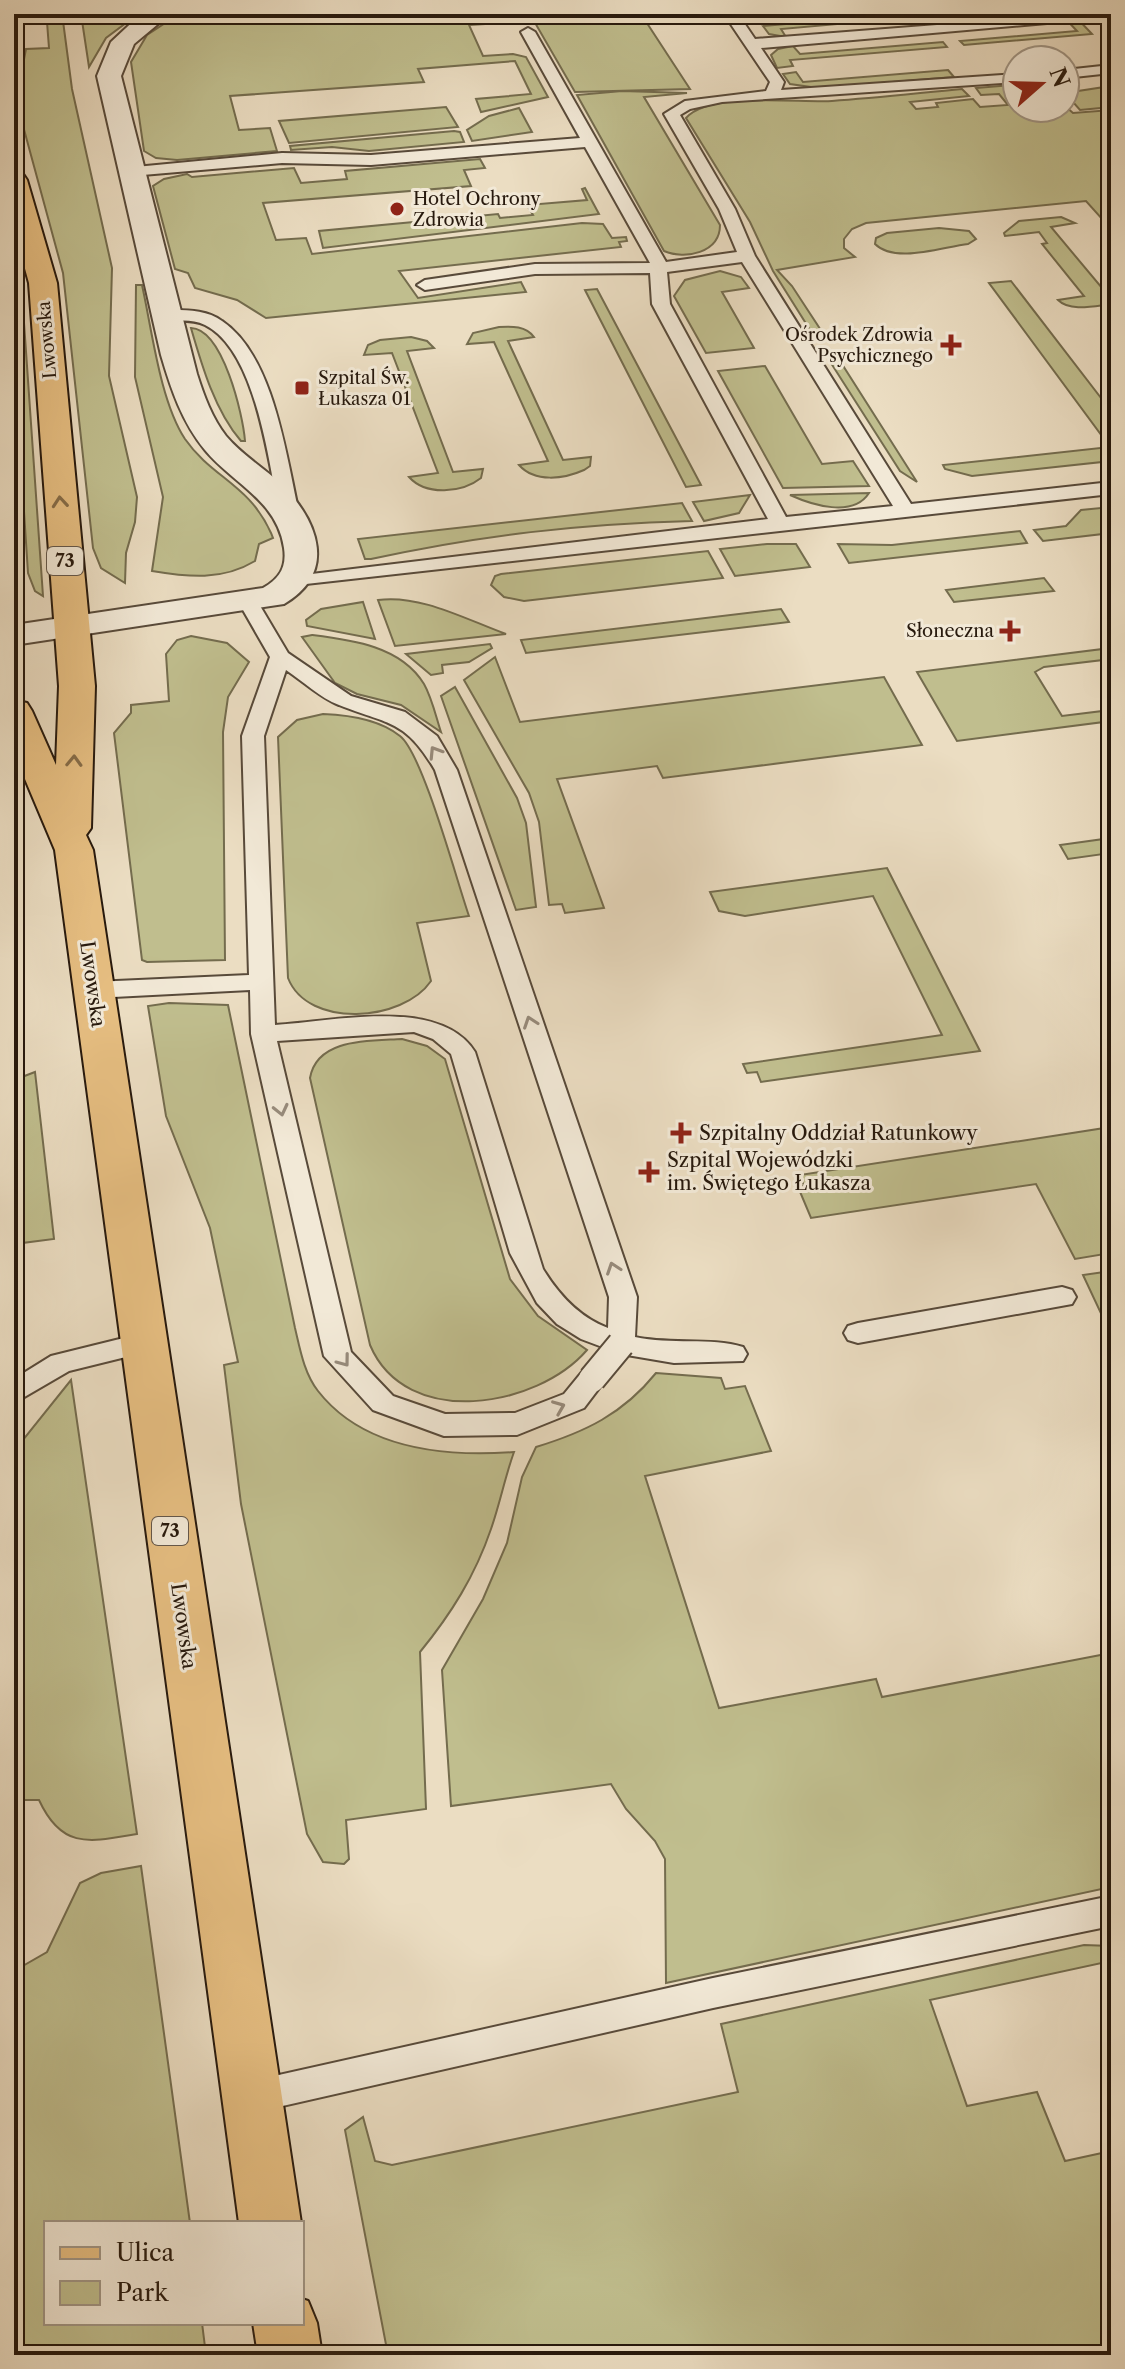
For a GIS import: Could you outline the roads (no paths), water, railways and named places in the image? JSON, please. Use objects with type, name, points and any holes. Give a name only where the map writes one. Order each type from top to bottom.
[{"type":"main road","name":"Lwowska","points":[[14,180],[43,283],[77,686],[71,839],[270,2221]]},
{"type":"main road","name":"Lwowska","points":[[14,711],[71,839]]},
{"type":"main road","points":[[285,2325],[290,2355]]},
{"type":"street","points":[[14,635],[249,603],[272,597],[295,582],[303,560],[289,513],[274,492],[221,449],[206,430],[196,410],[168,315],[109,76],[110,61],[134,29],[158,14]]},
{"type":"lane","points":[[731,14],[777,82],[771,95]]},
{"type":"lane","points":[[752,44],[1047,19]]},
{"type":"lane","points":[[528,32],[658,268],[661,304],[781,526]]},
{"type":"lane","points":[[1081,72],[1111,69]]},
{"type":"lane","points":[[906,511],[747,256],[727,209],[672,114],[695,102],[1001,79]]},
{"type":"lane","points":[[131,171],[282,158],[371,160],[589,142]]},
{"type":"lane","points":[[425,285],[535,269],[658,268],[747,256]]},
{"type":"lane","points":[[168,315],[206,319],[228,333],[239,345],[261,400],[289,513]]},
{"type":"lane","points":[[295,582],[648,538],[1111,488]]},
{"type":"lane","points":[[249,603],[280,657],[344,700],[398,716],[429,741],[446,770],[623,1297],[621,1344],[574,1401],[517,1424],[444,1425],[383,1403],[338,1356],[263,1034],[253,736],[280,657]]},
{"type":"lane","points":[[94,990],[262,982]]},
{"type":"lane","points":[[263,1034],[414,1024],[436,1029],[452,1039],[463,1052],[531,1271],[554,1304],[586,1331],[627,1349],[674,1355],[733,1354]]},
{"type":"lane","points":[[858,1333],[1062,1297]]},
{"type":"lane","points":[[14,1393],[61,1363],[144,1343]]},
{"type":"lane","points":[[252,2097],[713,1993],[1111,1911]]},
{"type":"place","name":"Hotel Ochrony Zdrowia","points":[[397,209]]},
{"type":"place","name":"Ośrodek Zdrowia Psychicznego","points":[[951,345]]},
{"type":"place","name":"Szpital Św. Łukasza 01","points":[[302,388]]},
{"type":"place","name":"Słoneczna","points":[[1010,631]]},
{"type":"place","name":"Szpitalny Oddział Ratunkowy","points":[[681,1133]]},
{"type":"place","name":"Szpital Wojewódzki im. Świętego Łukasza","points":[[649,1172]]}]
